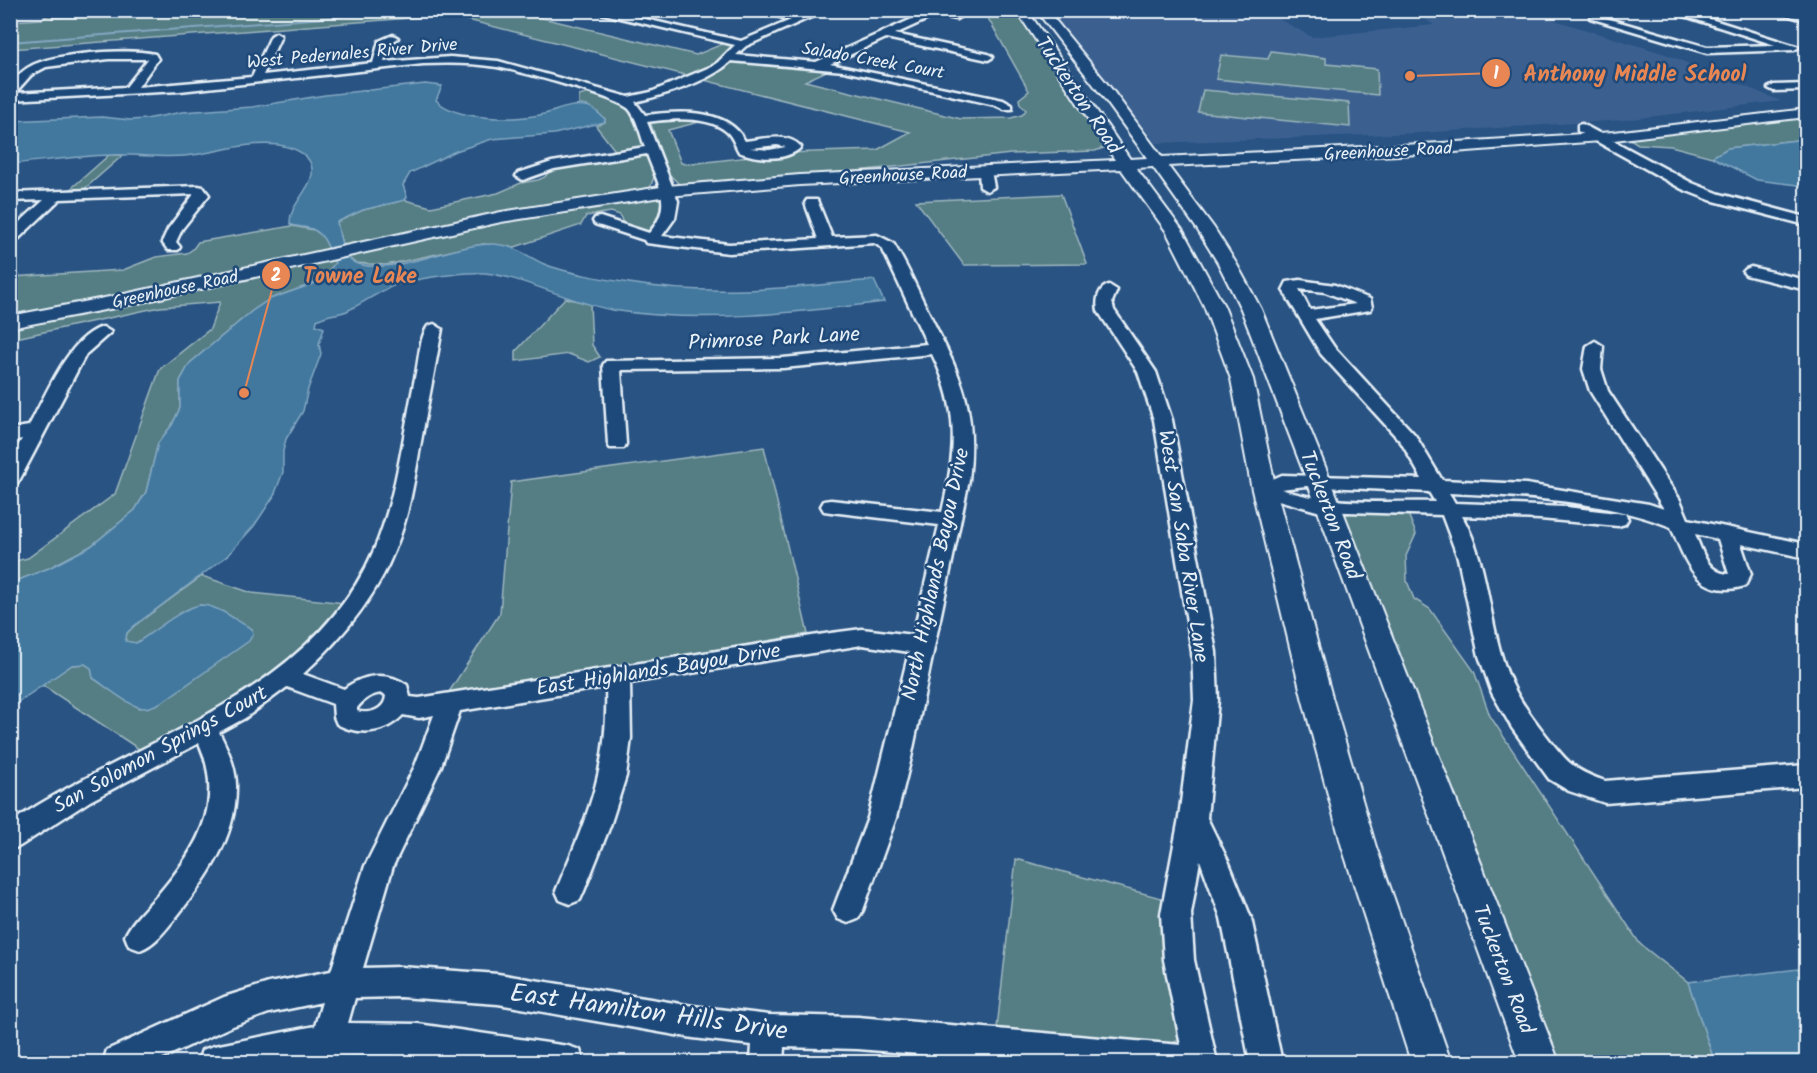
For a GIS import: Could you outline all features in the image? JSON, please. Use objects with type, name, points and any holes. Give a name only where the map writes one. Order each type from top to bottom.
[{"type":"main road","name":"Tuckerton Road","points":[[1021,10],[1174,231],[1214,306],[1242,379],[1264,490],[1317,697],[1359,847],[1431,1062]]},
{"type":"main road","name":"Tuckerton Road","points":[[1041,10],[1205,228],[1227,263],[1251,309],[1324,494],[1539,1062]]},
{"type":"main road","name":"Greenhouse Road","points":[[1153,157],[1378,139],[1598,132],[1806,103]]},
{"type":"main road","points":[[1788,105],[1806,113]]},
{"type":"main road","name":"Greenhouse Road","points":[[10,322],[360,242],[665,185],[827,164],[1391,151],[1806,113]]},
{"type":"main road","points":[[1378,139],[1391,151]]},
{"type":"main road","name":"Greenhouse Road","points":[[665,185],[800,180],[986,179],[1122,158]]},
{"type":"main road","name":"Greenhouse Road","points":[[10,305],[310,253]]},
{"type":"street","points":[[591,10],[742,44]]},
{"type":"street","points":[[760,10],[801,19]]},
{"type":"street","points":[[627,101],[655,94],[705,74],[719,67],[742,44],[823,10]]},
{"type":"street","points":[[1617,13],[1595,18],[1707,50],[1794,47],[1670,10]]},
{"type":"street","points":[[1776,10],[1806,18]]},
{"type":"street","points":[[819,64],[936,12],[956,16]]},
{"type":"street","points":[[885,35],[988,57]]},
{"type":"street","points":[[256,80],[276,36]]},
{"type":"street","points":[[378,66],[383,43],[393,38]]},
{"type":"street","points":[[99,58],[112,42]]},
{"type":"street","points":[[10,92],[32,69],[41,64],[151,56],[153,59],[130,90]]},
{"type":"street","name":"Salado Creek Court","points":[[729,58],[819,64],[871,73],[999,102],[1008,107]]},
{"type":"street","name":"West Pedernales River Drive","points":[[10,97],[256,80],[423,61],[477,61],[498,64],[627,101]]},
{"type":"street","points":[[531,85],[550,78]]},
{"type":"street","points":[[1774,88],[1806,87]]},
{"type":"street","points":[[627,101],[637,110],[641,118],[665,185],[671,210],[665,225],[651,240]]},
{"type":"street","points":[[641,118],[676,116],[704,120],[732,130],[740,145]]},
{"type":"street","points":[[1598,132],[1742,205]]},
{"type":"street","points":[[1598,132],[1668,175],[1714,197],[1806,221]]},
{"type":"street","points":[[523,176],[552,166],[652,150]]},
{"type":"street","points":[[1668,175],[1684,174]]},
{"type":"street","points":[[10,197],[198,190],[202,195],[171,233],[169,242],[173,248]]},
{"type":"street","points":[[10,239],[58,194]]},
{"type":"street","points":[[600,221],[651,240],[689,247],[751,249],[827,242],[812,203]]},
{"type":"street","name":"North Highlands Bayou Drive","points":[[827,242],[862,238],[877,239],[888,246],[954,385],[960,404],[963,430],[963,451],[950,520],[898,758],[882,818],[848,910]]},
{"type":"street","points":[[1751,272],[1806,285]]},
{"type":"street","name":"West San Saba River Lane","points":[[1109,290],[1104,302],[1107,311],[1130,342],[1147,372],[1163,420],[1204,651],[1206,700],[1193,818],[1176,914],[1179,960],[1201,1062]]},
{"type":"street","points":[[1305,315],[1328,350],[1408,439],[1435,485],[1456,523],[1469,558],[1491,656],[1504,693],[1547,760],[1558,771],[1578,783],[1605,792],[1806,776]]},
{"type":"street","name":"San Solomon Springs Court","points":[[10,838],[86,788],[204,729],[284,677],[344,618],[365,585],[389,537],[401,496],[434,329]]},
{"type":"street","points":[[10,480],[79,351],[103,332]]},
{"type":"street","points":[[1595,346],[1591,363],[1599,391],[1665,490],[1682,524],[1698,566],[1705,574],[1728,582],[1737,581],[1740,574],[1727,534]]},
{"type":"street","name":"Primrose Park Lane","points":[[617,444],[612,365],[783,363],[938,348]]},
{"type":"street","points":[[10,435],[36,431]]},
{"type":"street","points":[[1363,483],[1373,507]]},
{"type":"street","points":[[1264,490],[1291,501],[1363,483],[1526,490],[1649,511],[1682,524],[1806,551]]},
{"type":"street","points":[[1324,494],[1373,507],[1525,510],[1574,513],[1656,524],[1682,524]]},
{"type":"street","points":[[831,506],[950,520]]},
{"type":"street","name":"East Highlands Bayou Drive","points":[[284,677],[348,700],[364,688],[382,684],[390,685],[398,692],[396,705],[419,708],[851,638],[862,637],[921,645]]},
{"type":"street","points":[[570,891],[595,828],[616,759],[620,702],[618,675]]},
{"type":"street","points":[[323,1052],[379,866],[439,746],[449,703]]},
{"type":"street","points":[[140,936],[180,893],[199,867],[212,842],[220,813],[223,786],[220,764],[213,743],[204,729]]},
{"type":"street","points":[[1193,818],[1215,863],[1236,918],[1266,1062]]},
{"type":"street","name":"East Hamilton Hills Drive","points":[[119,1062],[224,1013],[269,998],[345,983],[401,981],[498,989],[693,1022],[769,1031],[858,1033],[1194,1062]]},
{"type":"street","points":[[767,1062],[769,1031]]},
{"type":"street","points":[[214,1062],[323,1052],[385,1039],[438,1042],[568,1062]]},
{"type":"shaded area","points":[[1049,11],[1264,11],[1312,37],[1434,25],[1424,19],[1525,11],[1665,54],[1781,101],[1623,120],[1418,133],[1156,143]]},
{"type":"shaded area","points":[[425,84],[442,86],[436,100],[445,107],[471,115],[501,118],[529,117],[580,105],[594,109],[605,119],[605,122],[554,134],[492,139],[456,151],[410,173],[403,185],[407,197],[405,200],[363,210],[337,222],[347,256],[355,263],[387,266],[478,245],[494,244],[514,249],[562,270],[610,280],[690,290],[751,290],[874,280],[884,302],[816,310],[714,317],[646,314],[612,310],[580,302],[500,276],[465,273],[395,285],[347,311],[321,318],[317,320],[316,325],[324,328],[319,344],[321,354],[308,389],[303,411],[286,439],[283,451],[283,472],[274,496],[254,526],[227,556],[134,626],[127,633],[125,641],[136,643],[177,615],[201,605],[220,610],[252,629],[253,634],[249,641],[162,702],[151,707],[139,707],[118,696],[93,678],[91,668],[85,664],[72,665],[11,707],[11,583],[49,568],[91,546],[135,510],[146,492],[158,443],[172,425],[180,408],[180,381],[190,363],[252,311],[270,299],[321,281],[335,263],[322,236],[311,229],[290,224],[294,208],[308,185],[312,170],[307,158],[296,150],[267,144],[184,156],[73,157],[11,164],[10,121],[102,117],[146,119],[182,112],[252,107],[325,95]]},
{"type":"shaded area","points":[[1806,139],[1806,186],[1757,180],[1712,157],[1728,148]]},
{"type":"shaded area","points":[[1806,968],[1806,1062],[1719,1062],[1712,1054],[1688,982]]},
{"type":"green space","points":[[56,10],[63,11],[51,18],[112,14],[115,10],[123,11],[122,13],[133,10],[509,10],[696,55],[725,43],[735,47],[715,66],[693,77],[448,15],[11,49],[11,21],[42,19]]},
{"type":"green space","points":[[984,11],[1017,11],[1106,147],[1095,151],[1011,154],[811,176],[680,185],[667,172],[650,121],[691,119],[703,121],[668,130],[681,163],[689,164],[741,158],[752,154],[877,150],[910,132],[700,79],[737,60],[833,68],[805,81],[961,119],[1011,118],[1022,115],[1026,110],[1020,104],[1019,99],[1029,91]]},
{"type":"green space","points":[[1271,51],[1326,58],[1326,64],[1377,69],[1378,95],[1216,79],[1221,55],[1268,59]]},
{"type":"green space","points":[[1203,90],[1349,103],[1350,127],[1198,112]]},
{"type":"green space","points":[[593,92],[616,100],[630,109],[638,123],[645,148],[617,153],[596,126],[605,122],[605,119],[587,106],[579,105],[579,96]]},
{"type":"green space","points":[[1806,115],[1806,139],[1728,148],[1712,157],[1671,146],[1638,144],[1627,137]]},
{"type":"green space","points":[[109,155],[123,155],[82,191],[67,192]]},
{"type":"green space","points":[[648,155],[655,174],[650,188],[563,203],[483,224],[656,196],[664,201],[665,210],[651,231],[644,233],[624,227],[620,215],[611,212],[586,216],[581,225],[515,247],[483,244],[386,265],[355,263],[349,258],[339,233],[337,222],[363,210],[405,200],[431,207],[498,193],[521,183],[538,180],[545,177],[550,170],[559,167]]},
{"type":"green space","points":[[1061,194],[1087,264],[964,265],[916,201]]},
{"type":"green space","points":[[292,226],[314,230],[323,236],[335,263],[321,281],[270,299],[252,311],[190,363],[180,381],[180,408],[172,425],[158,443],[146,492],[135,510],[91,546],[49,568],[11,583],[11,562],[28,558],[115,494],[160,369],[210,329],[220,302],[160,307],[11,339],[11,277],[123,270],[156,257],[187,253],[198,242]]},
{"type":"green space","points":[[565,298],[590,304],[592,345],[600,357],[589,362],[569,354],[516,361],[516,351]]},
{"type":"green space","points":[[764,447],[808,634],[447,695],[500,613],[511,482]]},
{"type":"green space","points":[[1352,513],[1408,514],[1416,534],[1406,556],[1407,581],[1414,599],[1430,609],[1474,671],[1490,716],[1640,944],[1688,982],[1712,1054],[1719,1062],[1553,1062],[1343,515]]},
{"type":"green space","points":[[202,576],[252,593],[346,603],[311,641],[265,683],[142,751],[42,685],[72,665],[85,664],[92,668],[93,678],[140,708],[252,629],[215,609],[200,605],[136,643],[125,642],[127,633],[134,626]]},
{"type":"green space","points":[[1016,859],[1172,901],[1182,1035],[1177,1041],[1166,1045],[996,1037]]},
{"type":"waterway","points":[[10,42],[338,17],[369,10]]},
{"type":"place","name":"Anthony Middle School","points":[[1410,76]]},
{"type":"place","name":"Towne Lake","points":[[244,393]]}]
